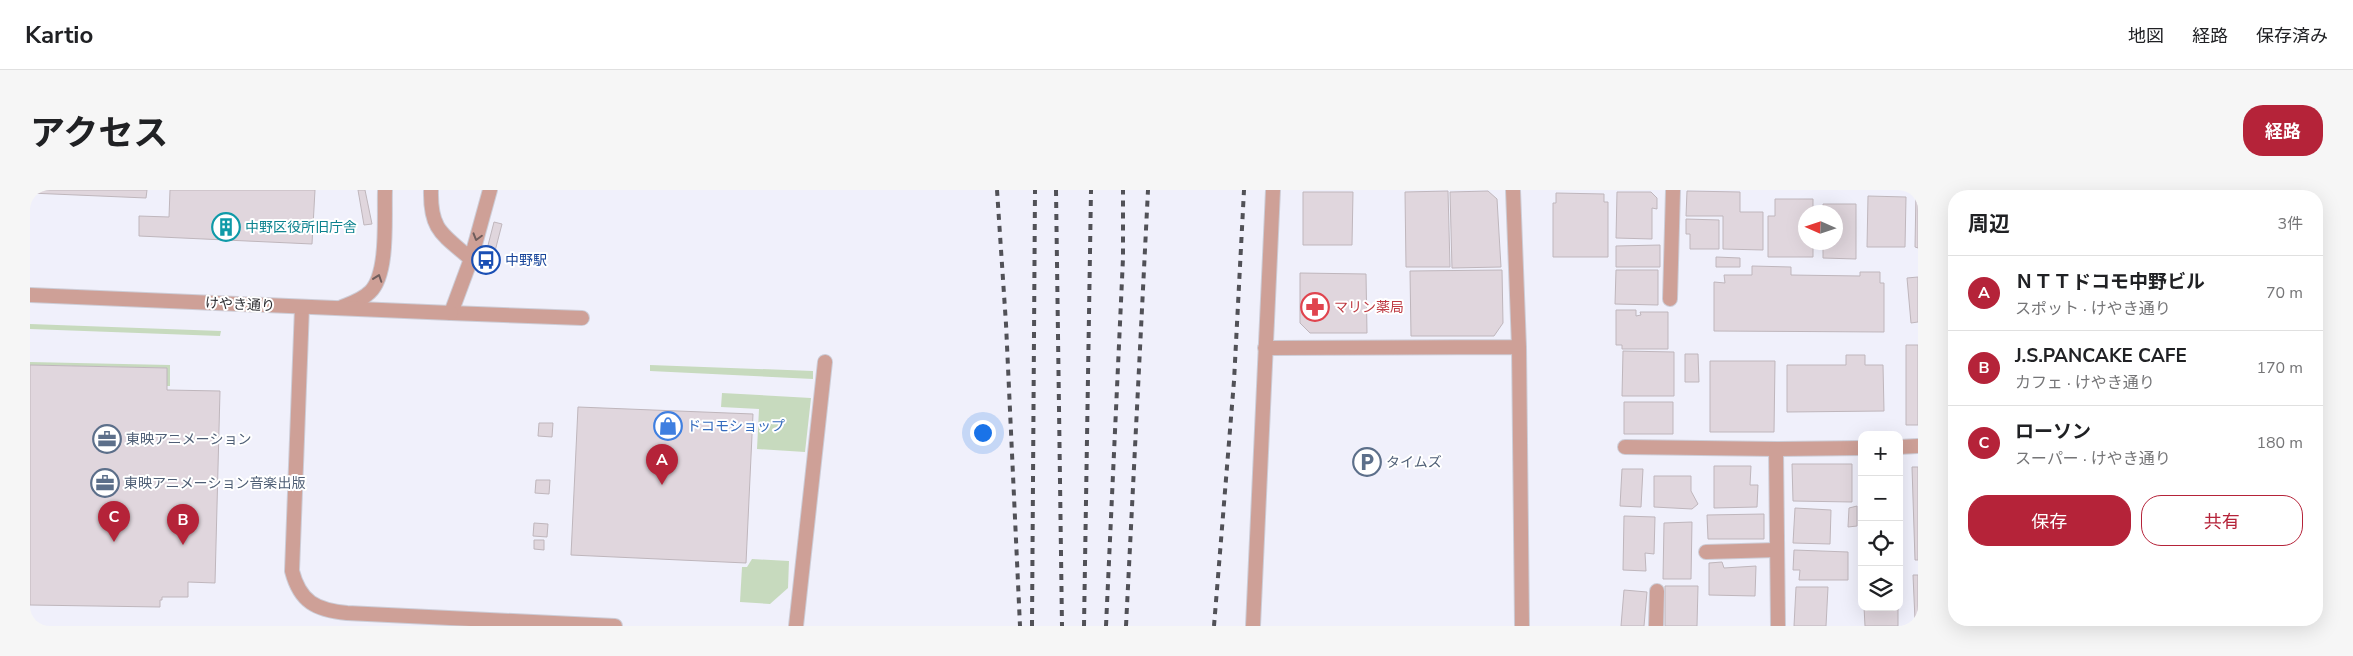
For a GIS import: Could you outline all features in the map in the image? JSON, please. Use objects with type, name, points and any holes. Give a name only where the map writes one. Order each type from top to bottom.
[{"type":"street","points":[[342,307],[360,300],[370,292],[378,281],[382,262],[384,190]]},
{"type":"street","points":[[431,190],[430,213],[440,232],[471,259]]},
{"type":"street","points":[[451,313],[471,259],[490,190]]},
{"type":"street","points":[[1253,626],[1272,190]]},
{"type":"street","points":[[1513,190],[1519,347],[1522,626]]},
{"type":"street","points":[[1670,299],[1673,190]]},
{"type":"street","name":"けやき通り","points":[[30,295],[582,318]]},
{"type":"street","points":[[302,307],[292,571],[296,585],[304,598],[316,606],[332,612],[615,626]]},
{"type":"street","points":[[1265,348],[1519,347]]},
{"type":"street","points":[[796,626],[825,362]]},
{"type":"street","points":[[1903,447],[1918,446]]},
{"type":"street","points":[[1625,447],[1858,448]]},
{"type":"street","points":[[1776,449],[1778,626]]},
{"type":"street","points":[[1706,552],[1776,550]]},
{"type":"street","points":[[1656,626],[1657,591]]},
{"type":"green space","points":[[30,324],[221,331],[220,336],[30,329]]},
{"type":"green space","points":[[30,362],[170,365],[170,386],[167,386],[167,368],[30,365]]},
{"type":"green space","points":[[650,365],[813,371],[813,379],[650,371]]},
{"type":"green space","points":[[722,393],[811,398],[805,452],[757,449],[759,409],[721,407]]},
{"type":"green space","points":[[752,559],[789,561],[788,588],[770,604],[740,602],[742,567],[747,567]]},
{"type":"building","points":[[30,190],[147,190],[146,198],[30,193]]},
{"type":"building","name":"中野区役所旧庁舎","points":[[170,190],[315,190],[312,244],[139,236],[139,216],[169,217]]},
{"type":"building","points":[[358,190],[365,190],[372,224],[364,225]]},
{"type":"building","points":[[1448,191],[1450,267],[1406,267],[1405,192]]},
{"type":"building","points":[[1488,191],[1497,199],[1501,267],[1452,268],[1450,192]]},
{"type":"building","points":[[1687,191],[1740,192],[1740,212],[1763,212],[1763,250],[1723,249],[1723,216],[1686,216]]},
{"type":"building","points":[[1303,192],[1353,192],[1352,245],[1303,245]]},
{"type":"building","points":[[1617,192],[1651,192],[1657,198],[1657,209],[1652,208],[1652,239],[1616,238]]},
{"type":"building","points":[[1916,192],[1918,192],[1918,248],[1915,247]]},
{"type":"building","points":[[1556,193],[1604,194],[1604,202],[1608,202],[1608,257],[1553,257],[1553,203],[1556,203]]},
{"type":"building","points":[[1868,196],[1906,197],[1905,247],[1867,247]]},
{"type":"building","points":[[1775,199],[1813,199],[1813,205],[1798,205],[1798,250],[1813,250],[1813,257],[1768,257],[1768,216],[1775,216]]},
{"type":"building","points":[[1856,204],[1856,259],[1823,258],[1823,250],[1843,250],[1843,205],[1823,205]]},
{"type":"building","points":[[1686,219],[1719,220],[1719,249],[1690,249],[1690,234],[1686,234]]},
{"type":"building","points":[[494,222],[502,224],[493,259],[485,257]]},
{"type":"building","points":[[1660,245],[1660,267],[1616,267],[1616,246]]},
{"type":"building","points":[[1716,257],[1740,258],[1740,267],[1716,267]]},
{"type":"building","points":[[1752,266],[1791,267],[1791,275],[1860,276],[1860,272],[1880,272],[1880,283],[1884,283],[1884,332],[1714,331],[1714,282],[1725,283],[1724,275],[1752,275]]},
{"type":"building","points":[[1502,270],[1503,323],[1494,336],[1411,336],[1410,271]]},
{"type":"building","points":[[1616,270],[1658,270],[1658,305],[1615,304]]},
{"type":"building","points":[[1300,273],[1366,274],[1367,333],[1310,333],[1300,323]]},
{"type":"building","points":[[1918,277],[1918,322],[1911,323],[1907,278]]},
{"type":"building","points":[[1616,310],[1636,310],[1636,316],[1641,315],[1640,312],[1668,312],[1668,349],[1622,349],[1622,345],[1616,345]]},
{"type":"building","points":[[1906,345],[1918,345],[1918,425],[1906,425]]},
{"type":"building","points":[[1623,351],[1674,352],[1674,396],[1622,396]]},
{"type":"building","points":[[1685,354],[1698,354],[1699,382],[1685,382]]},
{"type":"building","points":[[1846,355],[1865,355],[1865,365],[1883,365],[1884,411],[1787,412],[1787,365],[1846,365]]},
{"type":"building","points":[[1710,361],[1775,361],[1774,432],[1710,432]]},
{"type":"building","points":[[30,365],[167,368],[167,390],[220,391],[215,583],[188,582],[188,597],[162,597],[160,607],[30,605]]},
{"type":"building","points":[[1624,402],[1673,402],[1673,434],[1624,434]]},
{"type":"building","points":[[578,407],[753,414],[746,563],[571,555]]},
{"type":"building","points":[[539,423],[553,423],[552,437],[538,436]]},
{"type":"building","points":[[1792,464],[1852,464],[1852,502],[1793,501]]},
{"type":"building","points":[[1714,466],[1751,466],[1750,485],[1758,485],[1757,507],[1714,508]]},
{"type":"building","points":[[1912,467],[1918,467],[1918,560],[1915,560]]},
{"type":"building","points":[[1622,469],[1643,469],[1641,507],[1620,506]]},
{"type":"building","points":[[1654,476],[1691,476],[1691,491],[1698,504],[1692,509],[1654,507]]},
{"type":"building","points":[[536,480],[550,480],[549,494],[535,493]]},
{"type":"building","points":[[1857,506],[1857,526],[1848,527],[1849,508]]},
{"type":"building","points":[[1795,508],[1831,510],[1830,544],[1793,543]]},
{"type":"building","points":[[1764,514],[1764,539],[1708,539],[1707,515]]},
{"type":"building","points":[[1624,516],[1655,517],[1654,554],[1645,553],[1646,571],[1623,570]]},
{"type":"building","points":[[1692,522],[1691,579],[1663,579],[1664,523]]},
{"type":"building","points":[[534,523],[548,524],[547,537],[533,536]]},
{"type":"building","points":[[534,540],[544,540],[544,550],[534,549]]},
{"type":"building","points":[[1794,550],[1848,552],[1848,580],[1799,580],[1800,570],[1793,570]]},
{"type":"building","points":[[1722,562],[1724,568],[1756,566],[1755,596],[1709,595],[1709,563]]},
{"type":"building","points":[[1913,575],[1918,575],[1918,620],[1915,620]]},
{"type":"building","points":[[1665,586],[1698,586],[1697,626],[1665,626]]},
{"type":"building","points":[[1796,587],[1828,587],[1826,626],[1794,626]]},
{"type":"building","points":[[1624,590],[1647,592],[1644,626],[1621,626]]},
{"type":"building","points":[[1864,611],[1898,611],[1898,626],[1865,626]]},
{"type":"railway","points":[[997,190],[1006,324],[1020,626]]},
{"type":"railway","points":[[1032,626],[1035,190]]},
{"type":"railway","points":[[1056,190],[1062,626]]},
{"type":"railway","points":[[1084,626],[1091,190]]},
{"type":"railway","points":[[1106,626],[1123,258],[1123,190]]},
{"type":"railway","points":[[1126,626],[1148,190]]},
{"type":"railway","points":[[1214,626],[1234,381],[1244,190]]},
{"type":"place","name":"中野区役所旧庁舎","points":[[226,227]]},
{"type":"place","name":"中野駅","points":[[486,260]]},
{"type":"place","name":"マリン薬局","points":[[1315,307]]},
{"type":"place","name":"ドコモショップ","points":[[668,426]]},
{"type":"place","name":"東映アニメーション","points":[[107,439]]},
{"type":"place","name":"タイムズ","points":[[1367,462]]},
{"type":"place","name":"東映アニメーション音楽出版","points":[[105,483]]},
{"type":"place","name":"ＮＴＴドコモ中野ビル","points":[[662,485]]},
{"type":"place","name":"ローソン","points":[[114,542]]},
{"type":"place","name":"J.S.PANCAKE CAFE","points":[[183,545]]}]
